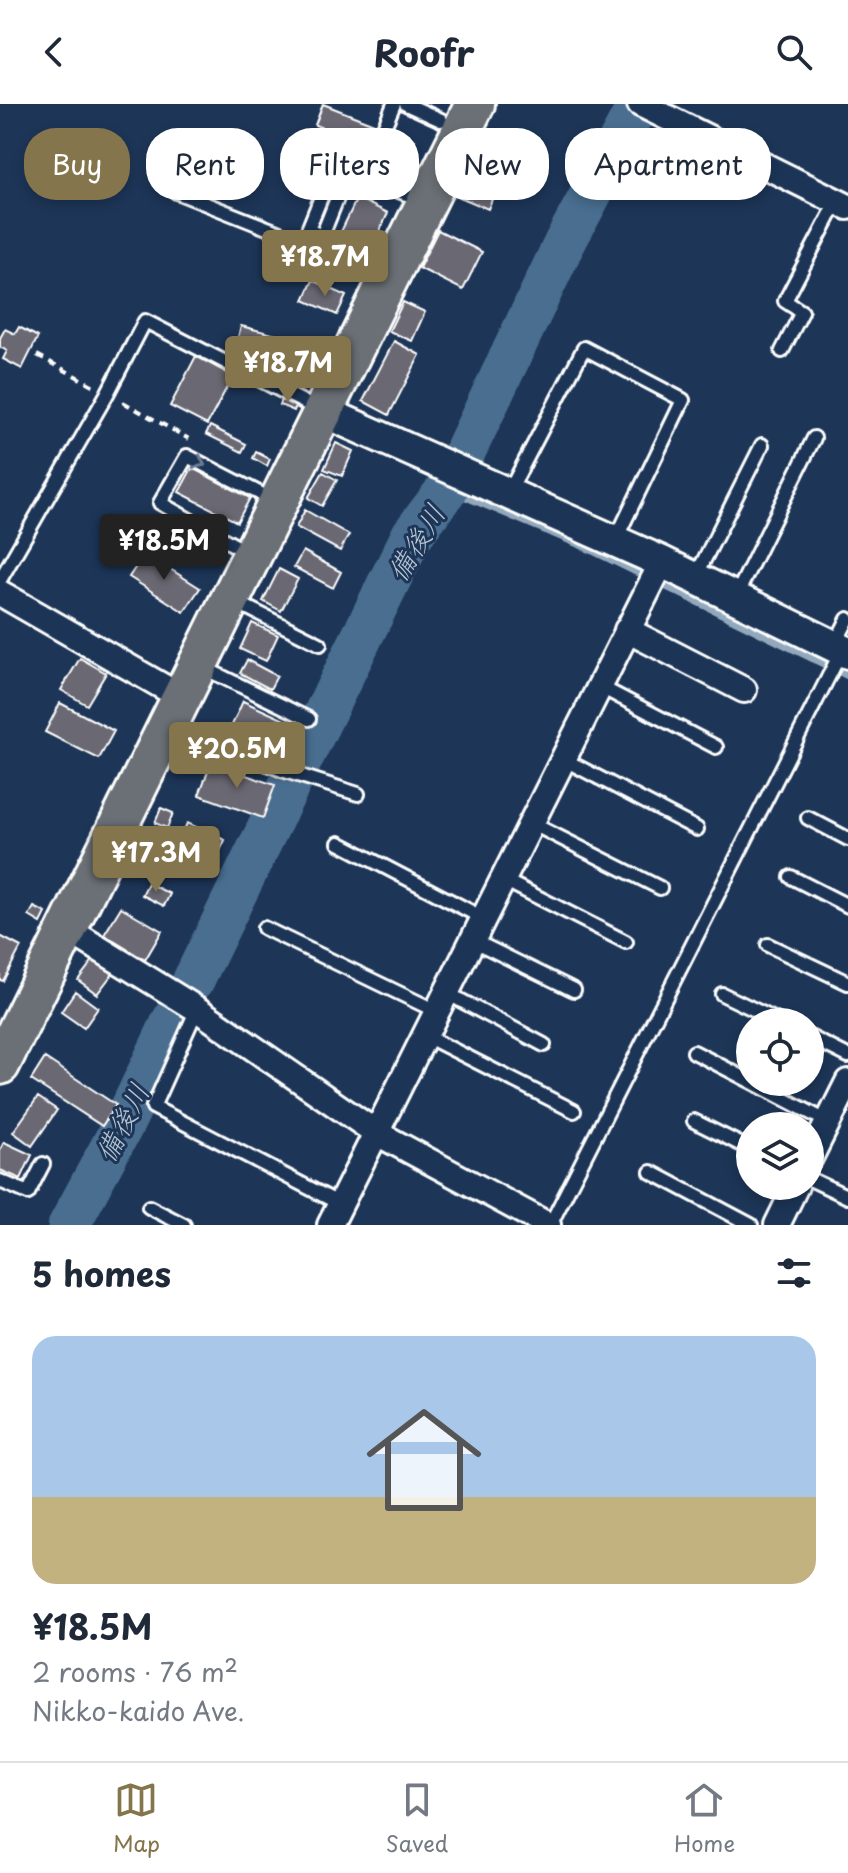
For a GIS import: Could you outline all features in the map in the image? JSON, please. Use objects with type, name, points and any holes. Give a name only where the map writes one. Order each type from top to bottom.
[{"type":"highway","points":[[0,1065],[475,104]]},
{"type":"street","points":[[644,106],[842,204]]},
{"type":"street","points":[[322,411],[662,562],[735,598],[843,642]]},
{"type":"street","points":[[335,1215],[662,562]]},
{"type":"street","points":[[0,593],[182,695]]},
{"type":"street","points":[[627,630],[744,690]]},
{"type":"street","points":[[67,929],[197,1009],[375,1132],[549,1225]]},
{"type":"street","points":[[824,1130],[848,1082]]},
{"type":"street","points":[[777,1225],[789,1200]]},
{"type":"lane","points":[[384,128],[394,104]]},
{"type":"lane","points":[[406,104],[441,120]]},
{"type":"lane","points":[[199,200],[305,236],[389,276]]},
{"type":"lane","points":[[305,236],[320,200]]},
{"type":"lane","points":[[305,236],[322,236],[336,200]]},
{"type":"lane","points":[[782,351],[802,312],[785,301],[842,204]]},
{"type":"lane","points":[[0,580],[107,394],[145,321],[322,411]]},
{"type":"lane","points":[[508,494],[584,348],[683,400],[615,541]]},
{"type":"lane","points":[[735,598],[814,438]]},
{"type":"lane","points":[[695,578],[762,445]]},
{"type":"lane","points":[[251,555],[160,503],[187,456],[261,494]]},
{"type":"lane","points":[[229,598],[320,644]]},
{"type":"lane","points":[[549,1225],[843,642]]},
{"type":"lane","points":[[599,686],[716,747]]},
{"type":"lane","points":[[182,695],[309,719]]},
{"type":"lane","points":[[182,695],[282,770],[358,794]]},
{"type":"lane","points":[[563,759],[697,829]]},
{"type":"lane","points":[[808,818],[848,839]]},
{"type":"lane","points":[[531,823],[660,888]]},
{"type":"lane","points":[[339,843],[483,918]]},
{"type":"lane","points":[[791,877],[848,906]]},
{"type":"lane","points":[[502,879],[626,942]]},
{"type":"lane","points":[[264,928],[544,1045]]},
{"type":"lane","points":[[472,940],[574,990]]},
{"type":"lane","points":[[768,945],[848,983]]},
{"type":"lane","points":[[722,994],[751,1008]]},
{"type":"lane","points":[[197,1009],[153,1107],[335,1215]]},
{"type":"lane","points":[[424,1035],[574,1111]]},
{"type":"lane","points":[[824,1044],[848,1056]]},
{"type":"lane","points":[[694,1052],[736,1073]]},
{"type":"lane","points":[[779,1096],[828,1122]]},
{"type":"lane","points":[[694,1121],[736,1142]]},
{"type":"lane","points":[[0,1181],[28,1193],[43,1164]]},
{"type":"lane","points":[[651,1172],[751,1225]]},
{"type":"lane","points":[[824,1186],[848,1197]]},
{"type":"lane","points":[[149,1207],[184,1225]]},
{"type":"path","points":[[37,355],[200,445]]},
{"type":"building","points":[[323,104],[384,128],[322,128],[315,125]]},
{"type":"building","points":[[356,200],[388,213],[370,253],[338,238]]},
{"type":"building","points":[[467,200],[492,200],[488,209]]},
{"type":"building","points":[[438,230],[482,252],[463,290],[419,268]]},
{"type":"building","points":[[313,280],[346,296],[337,315],[304,300]]},
{"type":"building","points":[[403,302],[425,312],[412,341],[389,331]]},
{"type":"building","points":[[241,326],[288,338],[280,368],[233,356]]},
{"type":"building","points":[[19,327],[38,337],[22,369],[3,359],[7,351],[0,347],[0,338],[5,329],[15,334]]},
{"type":"building","points":[[394,341],[420,355],[389,415],[363,401]]},
{"type":"building","points":[[196,356],[233,376],[207,425],[170,406]]},
{"type":"building","points":[[283,396],[297,402],[294,411],[280,405]]},
{"type":"building","points":[[210,426],[246,444],[242,452],[206,434]]},
{"type":"building","points":[[336,443],[353,451],[342,476],[324,469]]},
{"type":"building","points":[[256,452],[270,459],[267,466],[253,458]]},
{"type":"building","points":[[192,468],[250,498],[237,522],[179,492]]},
{"type":"building","points":[[323,472],[337,480],[322,506],[308,498]]},
{"type":"building","points":[[305,510],[349,535],[340,551],[296,527]]},
{"type":"building","points":[[303,551],[341,572],[333,588],[294,567]]},
{"type":"building","points":[[145,553],[200,588],[184,612],[129,577]]},
{"type":"building","points":[[279,569],[298,579],[281,611],[263,601]]},
{"type":"building","points":[[252,623],[278,635],[266,661],[240,649]]},
{"type":"building","points":[[80,658],[106,673],[87,705],[61,690]]},
{"type":"building","points":[[247,660],[277,676],[270,689],[240,673]]},
{"type":"building","points":[[243,701],[291,723],[279,748],[232,725]]},
{"type":"building","points":[[60,703],[114,731],[99,759],[45,732]]},
{"type":"building","points":[[211,763],[275,785],[263,818],[199,795]]},
{"type":"building","points":[[161,808],[173,813],[167,828],[155,823]]},
{"type":"building","points":[[187,823],[225,840],[213,866],[176,849]]},
{"type":"building","points":[[148,883],[170,894],[164,906],[142,895]]},
{"type":"building","points":[[34,907],[46,913],[41,923],[29,916]]},
{"type":"building","points":[[121,907],[162,931],[145,960],[104,935]]},
{"type":"building","points":[[0,936],[21,947],[3,981],[0,980]]},
{"type":"building","points":[[94,959],[113,973],[97,994],[78,980]]},
{"type":"building","points":[[75,991],[98,1008],[84,1028],[61,1012]]},
{"type":"building","points":[[45,1058],[116,1105],[102,1126],[31,1080]]},
{"type":"building","points":[[38,1097],[57,1110],[32,1146],[13,1132]]},
{"type":"building","points":[[4,1142],[32,1155],[21,1179],[0,1170],[0,1150]]},
{"type":"waterway","name":"備後川","points":[[193,981],[412,535],[447,489],[564,244],[639,104]]},
{"type":"waterway","points":[[447,489],[585,547],[848,676]]},
{"type":"waterway","name":"備後川","points":[[69,1225],[124,1123],[173,1020]]}]
